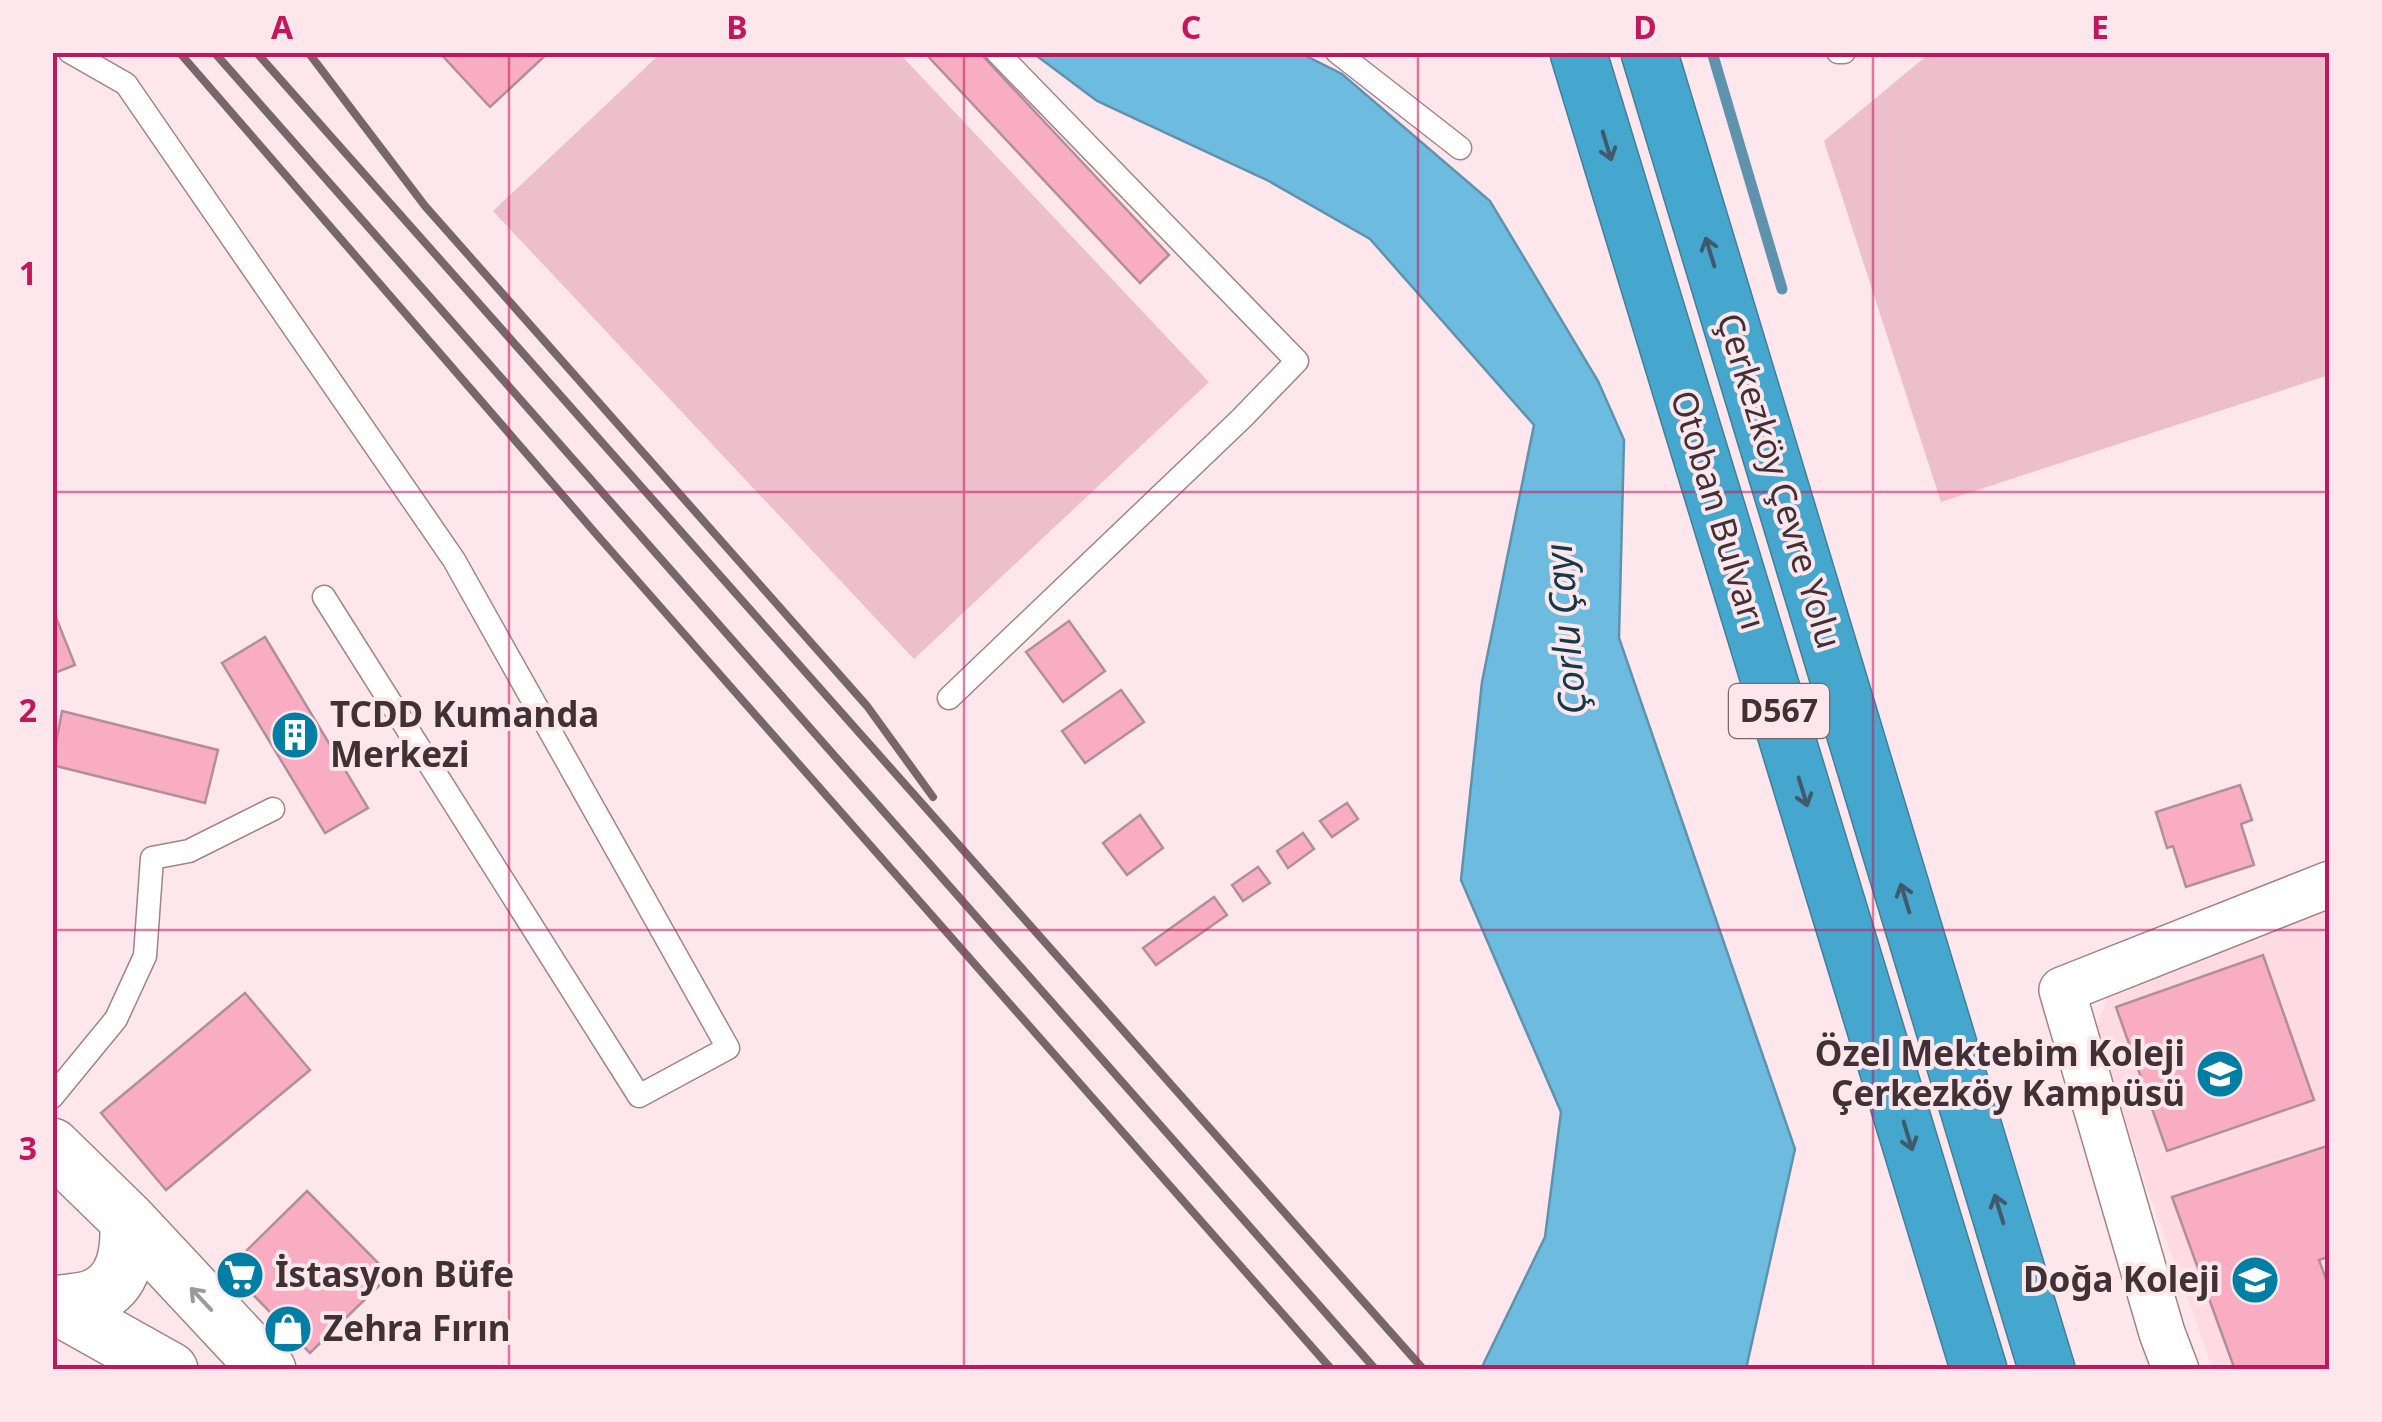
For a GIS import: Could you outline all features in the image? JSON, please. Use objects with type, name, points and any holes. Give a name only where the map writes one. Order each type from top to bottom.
[{"type":"highway","name":"Otoban Bulvarı","points":[[1578,52],[1979,1370]]},
{"type":"highway","name":"Çerkezköy Çevre Yolu","points":[[1649,52],[2047,1370]]},
{"type":"main road","points":[[65,1170],[128,1220],[268,1370]]},
{"type":"main road","points":[[52,1304],[96,1297],[122,1273],[129,1251],[128,1220]]},
{"type":"main road","points":[[52,1304],[170,1370]]},
{"type":"street","points":[[2176,1370],[2062,990],[2330,884]]},
{"type":"lane","points":[[70,52],[126,84],[454,560],[728,1048],[639,1096],[324,598]]},
{"type":"lane","points":[[949,698],[1297,361],[997,52]]},
{"type":"lane","points":[[1337,52],[1460,148]]},
{"type":"lane","points":[[52,1098],[116,1019],[145,956],[152,858],[190,851],[273,809]]},
{"type":"shaded area","points":[[661,53],[899,53],[1209,382],[914,659],[493,211]]},
{"type":"shaded area","points":[[1930,53],[2329,53],[2329,375],[1941,502],[1824,141]]},
{"type":"shaded area","points":[[2329,896],[2329,1369],[2213,1369],[2148,1191],[2096,1027],[2115,976]]},
{"type":"water","name":"Çorlu Çayı","points":[[1033,53],[1300,53],[1342,74],[1490,201],[1598,381],[1624,440],[1619,638],[1795,1149],[1746,1369],[1481,1369],[1545,1237],[1561,1112],[1461,880],[1482,682],[1534,425],[1370,239],[1267,180],[1097,101]]},
{"type":"building","points":[[439,52],[549,52],[490,107]]},
{"type":"building","points":[[924,52],[979,52],[1169,255],[1140,283]]},
{"type":"building","points":[[55,615],[75,665],[52,674],[52,616]]},
{"type":"building","points":[[1069,621],[1105,671],[1063,702],[1026,652]]},
{"type":"building","name":"TCDD Kumanda Merkezi","points":[[265,637],[368,808],[325,833],[222,663]]},
{"type":"building","points":[[1121,690],[1144,722],[1085,763],[1062,731]]},
{"type":"building","points":[[62,711],[218,750],[205,803],[52,765]]},
{"type":"building","points":[[2240,785],[2252,820],[2241,824],[2254,865],[2186,887],[2173,846],[2167,848],[2156,812]]},
{"type":"building","points":[[1347,803],[1358,819],[1332,837],[1320,821]]},
{"type":"building","points":[[1140,815],[1163,848],[1127,875],[1103,843]]},
{"type":"building","points":[[1303,833],[1314,849],[1288,868],[1277,851]]},
{"type":"building","points":[[1258,867],[1270,883],[1243,901],[1232,885]]},
{"type":"building","points":[[1214,897],[1227,915],[1156,965],[1143,948]]},
{"type":"building","points":[[2263,955],[2314,1100],[2167,1151],[2116,1007]]},
{"type":"building","points":[[245,993],[310,1070],[166,1190],[101,1113]]},
{"type":"building","name":"Doğa Koleji","points":[[2330,1145],[2330,1256],[2319,1260],[2330,1290],[2330,1370],[2235,1370],[2172,1197]]},
{"type":"building","points":[[307,1191],[390,1275],[310,1353],[228,1269]]},
{"type":"waterway","points":[[1712,52],[1782,289]]},
{"type":"railway","points":[[179,52],[597,535],[1332,1370]]},
{"type":"railway","points":[[214,52],[1376,1370]]},
{"type":"railway","points":[[256,52],[1424,1370]]},
{"type":"railway","points":[[308,52],[425,206],[867,706],[933,797]]},
{"type":"place","name":"TCDD Kumanda Merkezi","points":[[295,735]]},
{"type":"place","name":"Özel Mektebim Koleji Çerkezköy Kampüsü","points":[[2220,1074]]},
{"type":"place","name":"İstasyon Büfe","points":[[240,1275]]},
{"type":"place","name":"Doğa Koleji","points":[[2255,1280]]},
{"type":"place","name":"Zehra Fırın","points":[[288,1329]]}]
